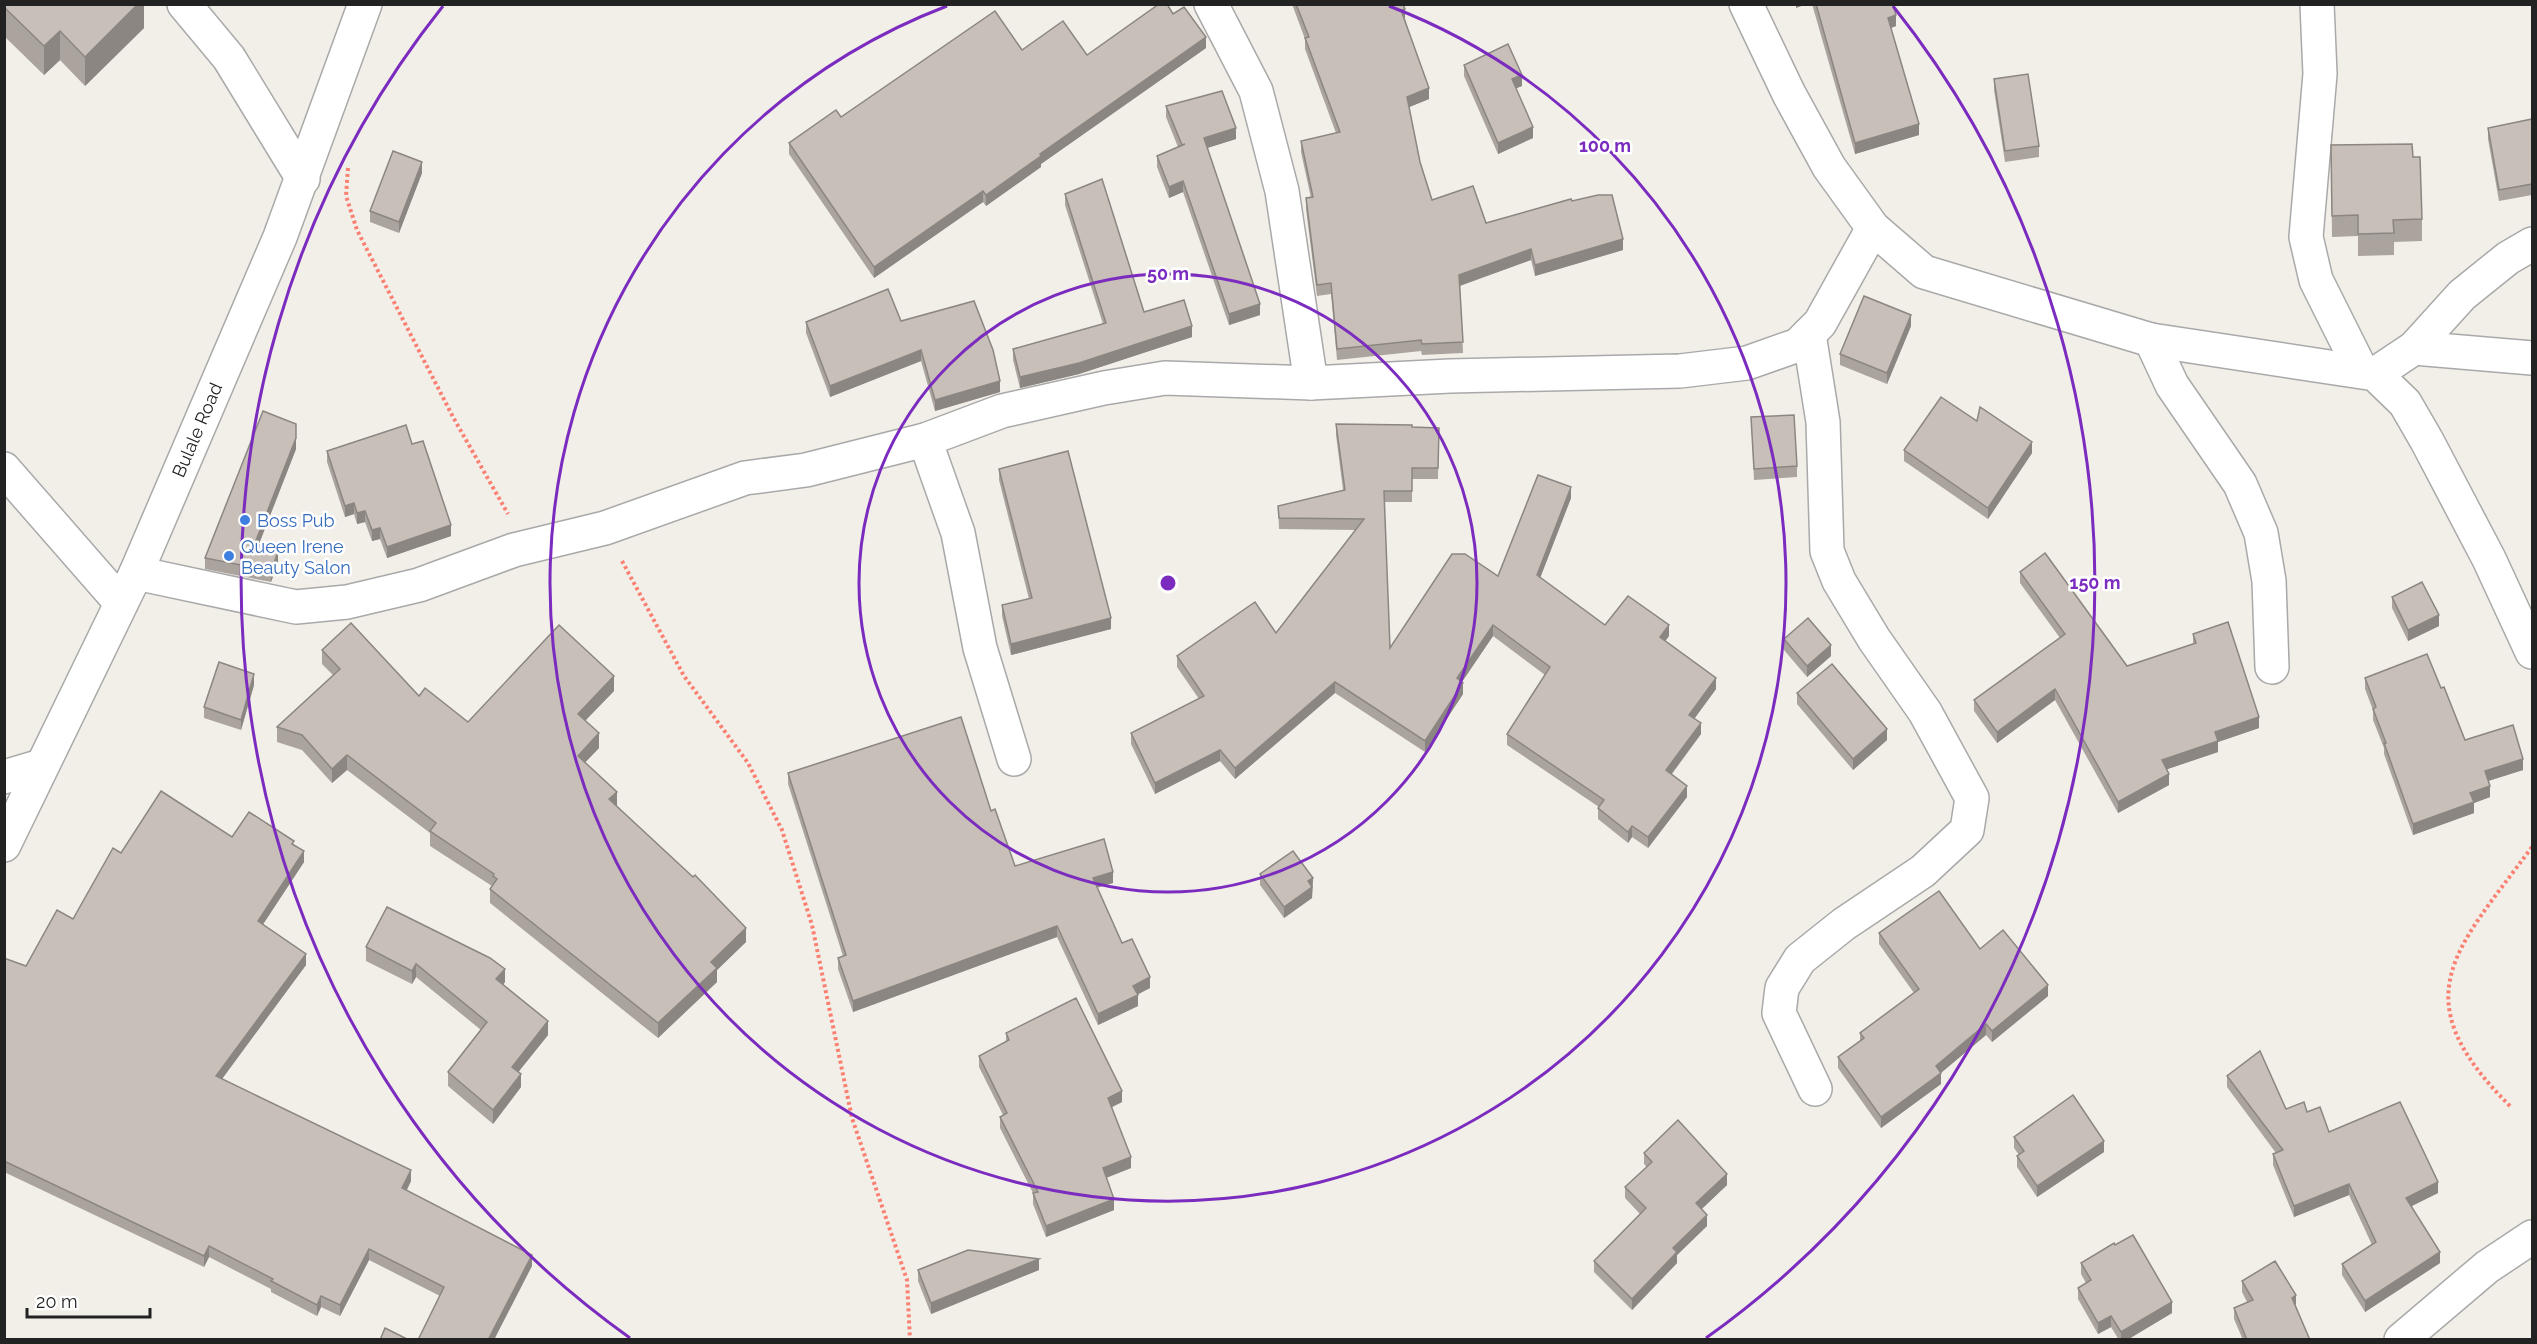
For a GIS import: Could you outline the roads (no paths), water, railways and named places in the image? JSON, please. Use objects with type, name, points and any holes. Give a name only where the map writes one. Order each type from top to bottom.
[{"type":"street","points":[[184,4],[229,58],[303,179]]},
{"type":"street","name":"Bulale Road","points":[[4,845],[136,573],[303,179],[334,84],[365,4]]},
{"type":"street","points":[[1211,4],[1256,91],[1282,191],[1311,382]]},
{"type":"street","points":[[1746,4],[1789,94],[1829,167],[1873,228],[1924,272],[2151,340],[2368,372],[2414,348],[2462,295],[2508,258],[2532,244]]},
{"type":"street","points":[[2317,4],[2320,74],[2306,237],[2316,280],[2368,372],[2405,403],[2422,432],[2489,559],[2532,652]]},
{"type":"street","points":[[136,573],[296,607],[347,602],[419,585],[528,546],[605,528],[745,478],[806,470],[925,440],[1002,411],[1104,388],[1165,378],[1311,382],[1450,376],[1680,371],[1747,363],[1798,345],[1809,334],[1834,300],[1873,228]]},
{"type":"street","points":[[1809,334],[1824,422],[1827,551],[1839,581],[1924,712],[1972,798],[1967,830],[1923,871],[1844,924],[1800,959],[1782,988],[1779,1013],[1815,1089]]},
{"type":"street","points":[[2151,340],[2172,385],[2240,484],[2261,532],[2269,581],[2272,667]]},
{"type":"street","points":[[2414,348],[2532,358]]},
{"type":"street","points":[[925,440],[958,533],[980,648],[1014,759]]},
{"type":"street","points":[[4,469],[121,603]]},
{"type":"street","points":[[4,777],[41,766]]},
{"type":"street","points":[[2401,1340],[2487,1267],[2532,1237]]},
{"type":"place","name":"Boss Pub","points":[[245,520]]},
{"type":"place","name":"Queen Irene Beauty Salon","points":[[229,556]]}]
